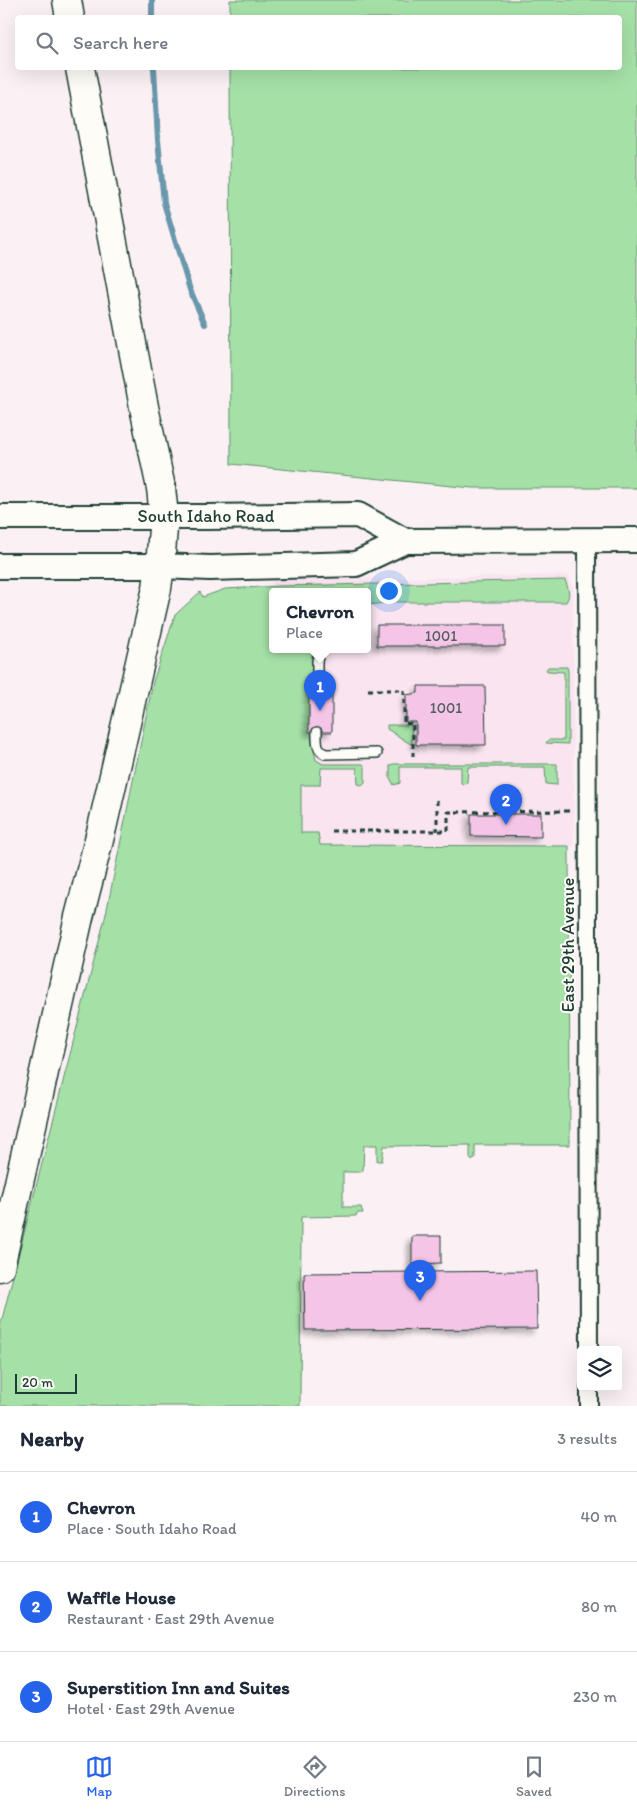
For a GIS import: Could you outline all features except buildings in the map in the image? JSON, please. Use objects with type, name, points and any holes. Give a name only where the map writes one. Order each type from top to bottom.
[{"type":"highway","points":[[67,0],[70,15]]},
{"type":"highway","points":[[0,1267],[79,917],[102,828],[152,607],[160,566],[164,516],[161,488],[80,70]]},
{"type":"main road","name":"South Idaho Road","points":[[0,517],[358,515],[405,541]]},
{"type":"main road","name":"South Idaho Road","points":[[0,566],[160,566],[210,568],[356,564],[405,541],[637,540]]},
{"type":"street","name":"East 29th Avenue","points":[[587,540],[589,1346]]},
{"type":"street","points":[[589,1391],[589,1406]]},
{"type":"lane","points":[[316,690],[319,653]]},
{"type":"lane","points":[[316,732],[319,751],[325,754],[377,753]]},
{"type":"path","points":[[368,690],[404,690],[404,724],[413,723],[413,756]]},
{"type":"path","points":[[437,800],[437,831]]},
{"type":"path","points":[[331,831],[448,831],[448,812],[571,811]]},
{"type":"shaded area","points":[[568,575],[573,588],[574,846],[280,851],[275,653],[371,653],[371,588],[273,588],[273,580]]},
{"type":"green space","points":[[230,0],[637,0],[637,488],[472,488],[231,464],[230,70],[622,70],[622,15],[230,15]]},
{"type":"green space","points":[[565,580],[569,594],[566,602],[394,602],[371,605],[371,588],[269,588],[269,653],[312,653],[313,747],[316,760],[323,764],[363,764],[365,767],[365,782],[362,785],[358,784],[357,768],[321,768],[320,785],[301,785],[301,833],[318,833],[320,845],[569,846],[570,1145],[475,1145],[475,1158],[472,1161],[470,1158],[470,1145],[384,1146],[382,1161],[377,1161],[377,1145],[364,1145],[363,1170],[361,1172],[343,1172],[343,1207],[361,1207],[363,1213],[357,1213],[356,1216],[301,1217],[300,1406],[0,1406],[0,1327],[106,914],[153,682],[175,615],[200,592],[203,597],[225,589],[280,586]]},
{"type":"green space","points":[[548,667],[567,667],[568,744],[546,743],[548,740],[564,740],[564,672],[548,671],[546,670]]},
{"type":"green space","points":[[387,725],[411,725],[412,745],[387,729]]},
{"type":"green space","points":[[393,764],[557,764],[557,785],[546,784],[545,767],[468,767],[467,782],[464,785],[461,783],[461,767],[400,767],[400,783],[394,785],[390,778],[390,766]]},
{"type":"waterway","points":[[152,0],[152,15]]},
{"type":"waterway","points":[[154,70],[164,203],[190,290],[205,324]]},
{"type":"place","name":"Chevron","points":[[320,711]]},
{"type":"place","name":"Waffle House","points":[[506,825]]},
{"type":"place","name":"Superstition Inn and Suites","points":[[420,1301]]}]
